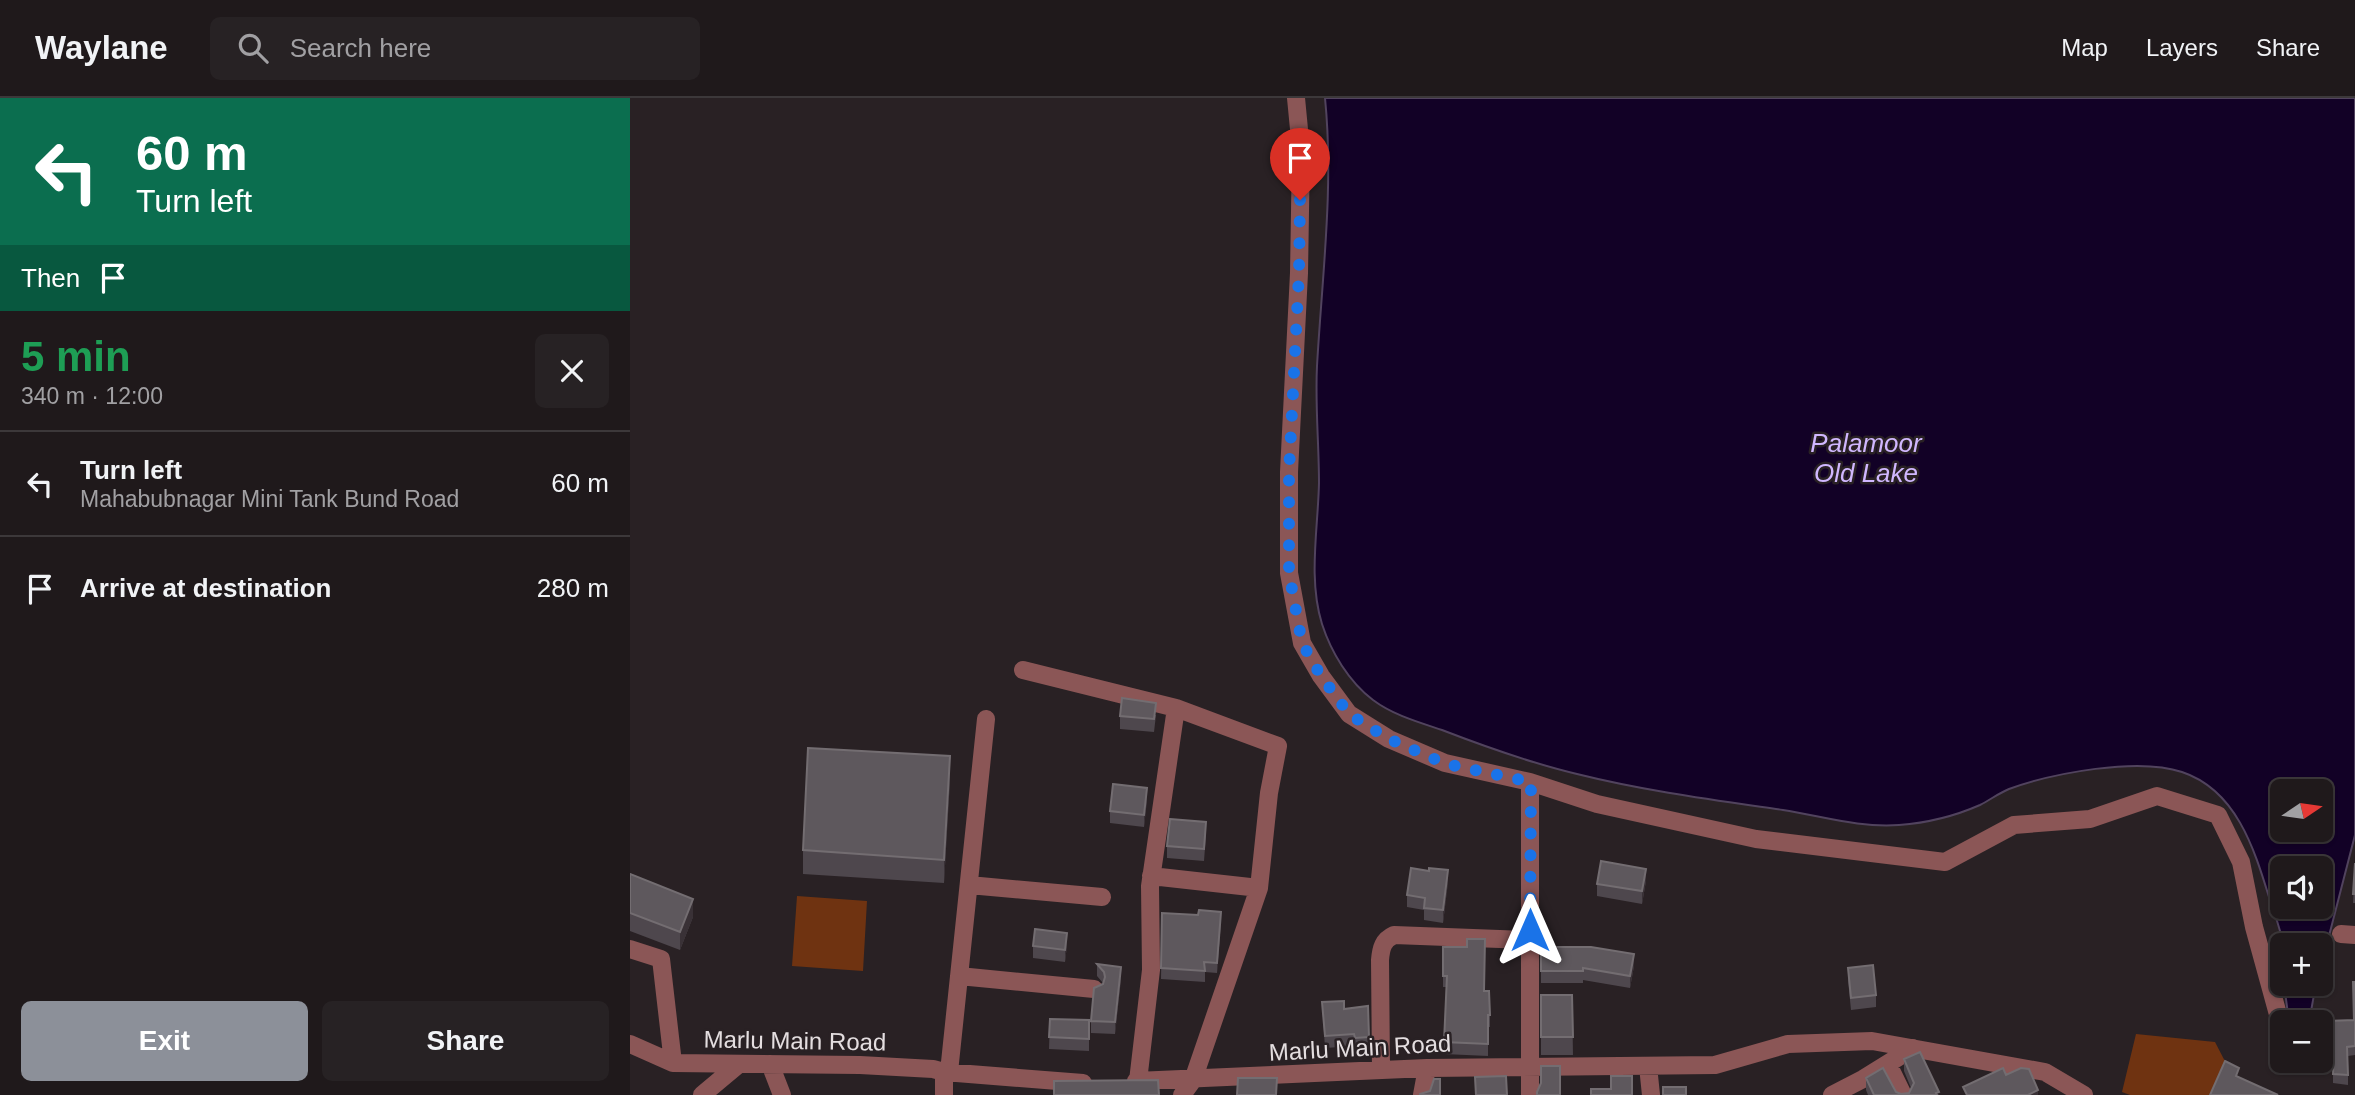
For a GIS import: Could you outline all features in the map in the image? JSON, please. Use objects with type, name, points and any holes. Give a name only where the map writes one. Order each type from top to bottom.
[{"type":"street","points":[[1296,98],[1301,150],[1299,273],[1289,472],[1289,573],[1302,643],[1321,676],[1349,714],[1389,739],[1446,764],[1531,782],[1597,804],[1756,839],[1945,862],[2014,825],[2090,819],[2157,796],[2218,815],[2241,862],[2254,927],[2277,1010]]},
{"type":"street","points":[[1023,670],[1176,708],[1278,746],[1269,793],[1259,888],[1193,1080],[1182,1095]]},
{"type":"street","points":[[1138,1081],[1151,970],[1151,876],[1176,708]]},
{"type":"street","points":[[944,1095],[986,719]]},
{"type":"street","points":[[1530,1095],[1531,782]]},
{"type":"street","points":[[1151,876],[1259,888]]},
{"type":"street","points":[[968,885],[1102,897]]},
{"type":"street","points":[[1381,1070],[1380,960],[1381,948],[1387,939],[1394,935],[1530,940]]},
{"type":"street","points":[[630,949],[661,960],[673,1063]]},
{"type":"street","points":[[959,976],[1094,989]]},
{"type":"street","name":"Marlu Main Road","points":[[630,1044],[673,1063],[860,1065],[1082,1083],[1427,1068],[1715,1065],[1788,1044],[1872,1041],[2045,1073],[2084,1095]]},
{"type":"street","points":[[1832,1095],[1913,1048]]},
{"type":"street","points":[[1888,1063],[1903,1095]]},
{"type":"street","points":[[702,1095],[739,1064]]},
{"type":"street","points":[[770,1064],[782,1095]]},
{"type":"street","points":[[1648,1066],[1651,1095]]},
{"type":"street","points":[[1422,1095],[1427,1068]]},
{"type":"street","points":[[2050,1095],[2068,1086]]},
{"type":"shaded area","points":[[797,896],[867,901],[863,971],[792,966]]},
{"type":"shaded area","points":[[2136,1034],[2215,1042],[2229,1069],[2220,1095],[2130,1095],[2122,1092]]},
{"type":"water","name":"Palamoor Old Lake","points":[[1325,98],[2355,98],[2355,835],[2330,933],[2280,933],[2276,919],[2333,919],[2333,856],[2270,856],[2270,899],[2249,841],[2229,807],[2216,792],[2182,772],[2143,766],[2071,773],[2009,789],[1980,805],[1940,818],[1920,823],[1869,825],[1654,790],[1560,770],[1406,718],[1364,693],[1342,666],[1330,645],[1322,624],[1315,589],[1319,483],[1317,381],[1328,165]]},
{"type":"water","points":[[2286,996],[2314,996],[2311,1010],[2287,1010]]},
{"type":"building","points":[[1122,698],[1156,703],[1154,719],[1120,716]]},
{"type":"building","points":[[808,748],[950,756],[944,860],[803,850]]},
{"type":"building","points":[[1113,784],[1147,788],[1144,815],[1110,811]]},
{"type":"building","points":[[1170,819],[1206,822],[1204,849],[1167,846]]},
{"type":"building","points":[[1601,861],[1646,869],[1642,891],[1597,884]]},
{"type":"building","points":[[2355,863],[2355,894],[2353,894]]},
{"type":"building","points":[[1411,868],[1448,870],[1443,910],[1424,908],[1425,898],[1407,895]]},
{"type":"building","points":[[630,874],[693,899],[680,932],[630,913]]},
{"type":"building","points":[[1199,910],[1221,912],[1217,963],[1204,962],[1205,971],[1161,968],[1162,913],[1198,915]]},
{"type":"building","points":[[1035,929],[1067,933],[1065,950],[1033,946]]},
{"type":"building","points":[[1467,939],[1485,939],[1484,991],[1489,991],[1490,1015],[1488,1044],[1444,1042],[1447,976],[1443,976],[1443,947],[1467,947]]},
{"type":"building","points":[[1541,947],[1591,947],[1634,954],[1630,976],[1583,968],[1583,971],[1541,971]]},
{"type":"building","points":[[1097,964],[1121,967],[1115,1022],[1091,1021],[1094,988],[1103,984],[1105,977]]},
{"type":"building","points":[[1873,965],[1876,995],[1851,998],[1848,968]]},
{"type":"building","points":[[2355,982],[2355,1046],[2347,1047],[2348,1075],[2333,1074],[2333,1021],[2354,1020]]},
{"type":"building","points":[[1541,995],[1572,995],[1573,1037],[1541,1037]]},
{"type":"building","points":[[1344,1001],[1344,1009],[1368,1006],[1369,1037],[1355,1038],[1354,1034],[1325,1036],[1322,1002]]},
{"type":"building","points":[[1050,1019],[1089,1020],[1089,1039],[1049,1037]]},
{"type":"building","points":[[1920,1052],[1939,1092],[1937,1095],[1874,1095],[1866,1078],[1883,1068],[1896,1092],[1909,1093],[1914,1083],[1904,1059]]},
{"type":"building","points":[[2225,1061],[2239,1068],[2236,1076],[2278,1095],[2210,1095]]},
{"type":"building","points":[[1541,1066],[1560,1066],[1560,1095],[1537,1095],[1541,1083]]},
{"type":"building","points":[[2003,1068],[2006,1075],[2021,1068],[2029,1069],[2038,1090],[2028,1095],[1967,1095],[1963,1087]]},
{"type":"building","points":[[1506,1076],[1507,1095],[1476,1095],[1475,1077]]},
{"type":"building","points":[[1611,1076],[1632,1076],[1632,1095],[1591,1095],[1591,1089],[1611,1089]]},
{"type":"building","points":[[1238,1078],[1277,1078],[1276,1095],[1237,1095]]},
{"type":"building","points":[[1434,1079],[1440,1079],[1440,1095],[1420,1095],[1430,1091]]},
{"type":"building","points":[[1158,1080],[1159,1095],[1054,1095],[1054,1081]]},
{"type":"building","points":[[1663,1087],[1686,1087],[1686,1095],[1663,1095]]},
{"type":"route","points":[[1300,200],[1289,472],[1289,573],[1302,643],[1321,676],[1349,714],[1389,739],[1446,764],[1483,774],[1531,782],[1530,930]]}]
